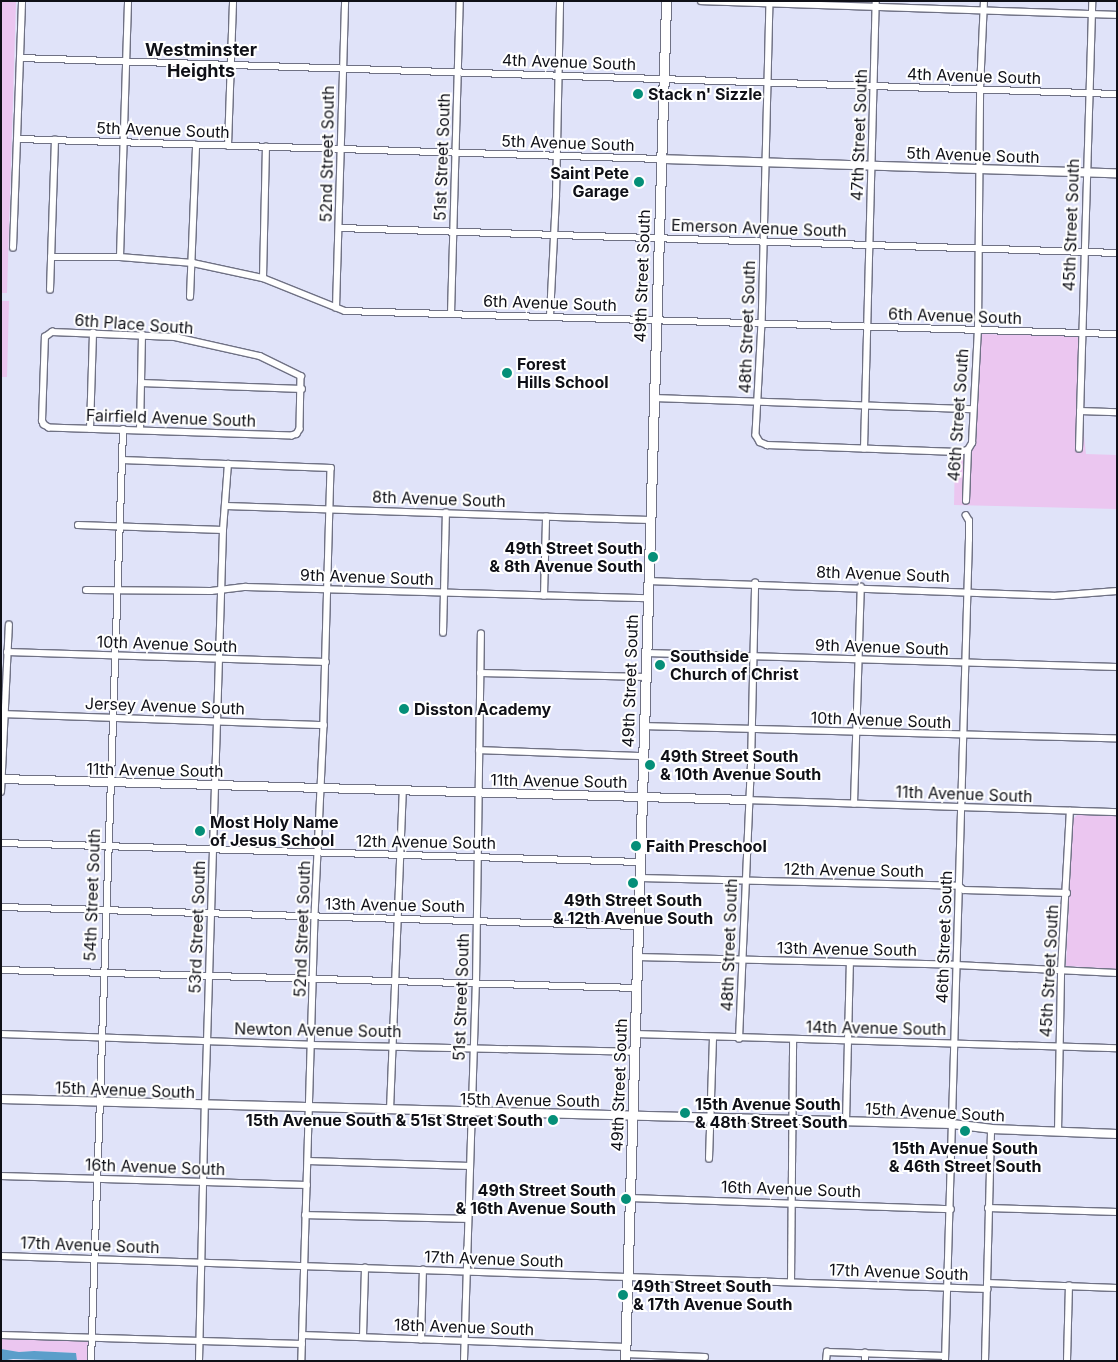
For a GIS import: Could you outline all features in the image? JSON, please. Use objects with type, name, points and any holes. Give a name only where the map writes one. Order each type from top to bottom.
[{"type":"main road","name":"49th Street South","points":[[625,1354],[666,1]]},
{"type":"street","points":[[13,248],[22,1]]},
{"type":"street","points":[[120,257],[128,1]]},
{"type":"street","points":[[228,146],[233,1]]},
{"type":"street","name":"52nd Street South","points":[[336,308],[340,228],[345,1]]},
{"type":"street","name":"51st Street South","points":[[451,314],[460,1]]},
{"type":"street","points":[[550,316],[560,1]]},
{"type":"street","points":[[701,1],[876,4],[1117,15]]},
{"type":"street","name":"46th Street South","points":[[966,501],[968,450],[972,443],[978,330],[980,90],[984,1]]},
{"type":"street","name":"45th Street South","points":[[1079,449],[1092,1]]},
{"type":"street","name":"48th Street South","points":[[770,2],[762,323],[756,435],[760,442],[767,445],[864,449]]},
{"type":"street","name":"47th Street South","points":[[864,449],[876,4]]},
{"type":"street","name":"4th Avenue South","points":[[20,58],[1117,94]]},
{"type":"street","name":"5th Avenue South","points":[[18,139],[1117,174]]},
{"type":"street","points":[[50,290],[55,140]]},
{"type":"street","points":[[190,297],[193,263],[196,144]]},
{"type":"street","points":[[263,278],[266,147]]},
{"type":"street","name":"Emerson Avenue South","points":[[340,228],[1117,254]]},
{"type":"street","name":"6th Avenue South","points":[[50,257],[120,257],[193,263],[263,278],[345,311],[1117,334]]},
{"type":"street","name":"6th Place South","points":[[44,425],[45,337],[48,333],[175,337],[227,348],[260,356],[301,376],[302,389]]},
{"type":"street","points":[[90,429],[93,333]]},
{"type":"street","points":[[140,430],[142,335]]},
{"type":"street","points":[[141,383],[302,389]]},
{"type":"street","name":"Fairfield Avenue South","points":[[44,425],[50,428],[292,436],[297,434],[300,429],[302,389]]},
{"type":"street","points":[[654,398],[973,409]]},
{"type":"street","points":[[1080,411],[1117,412]]},
{"type":"street","name":"54th Street South","points":[[91,1361],[123,430]]},
{"type":"street","points":[[864,449],[958,452],[968,450]]},
{"type":"street","points":[[122,460],[228,464]]},
{"type":"street","name":"52nd Street South","points":[[228,464],[331,468],[322,788],[303,1266],[302,1361]]},
{"type":"street","name":"53rd Street South","points":[[199,1361],[215,785],[228,464]]},
{"type":"street","name":"8th Avenue South","points":[[226,506],[650,520]]},
{"type":"street","points":[[443,633],[446,513]]},
{"type":"street","name":"46th Street South","points":[[945,1358],[968,592],[969,525],[966,516]]},
{"type":"street","points":[[544,596],[546,517]]},
{"type":"street","points":[[78,526],[224,530]]},
{"type":"street","name":"8th Avenue South","points":[[648,581],[755,583],[1053,596],[1117,591]]},
{"type":"street","name":"48th Street South","points":[[739,1039],[755,583]]},
{"type":"street","name":"9th Avenue South","points":[[86,590],[223,590],[246,587],[648,598]]},
{"type":"street","points":[[854,804],[861,587]]},
{"type":"street","points":[[1,792],[9,625]]},
{"type":"street","name":"51st Street South","points":[[464,1361],[476,984],[480,634]]},
{"type":"street","name":"10th Avenue South","points":[[7,652],[326,662]]},
{"type":"street","name":"9th Avenue South","points":[[646,653],[966,664],[1117,666]]},
{"type":"street","points":[[480,673],[646,677]]},
{"type":"street","name":"Jersey Avenue South","points":[[4,714],[218,723],[324,725]]},
{"type":"street","name":"10th Avenue South","points":[[644,726],[963,736],[1117,738]]},
{"type":"street","points":[[479,750],[643,756]]},
{"type":"street","name":"11th Avenue South","points":[[2,779],[1117,812]]},
{"type":"street","points":[[390,1110],[403,791]]},
{"type":"street","name":"45th Street South","points":[[1058,1132],[1061,970],[1067,893],[1070,811]]},
{"type":"street","name":"12th Avenue South","points":[[1,842],[319,854],[640,862]]},
{"type":"street","name":"12th Avenue South","points":[[640,878],[959,886],[964,890],[1067,893]]},
{"type":"street","name":"13th Avenue South","points":[[1,907],[316,918],[638,926]]},
{"type":"street","name":"13th Avenue South","points":[[637,957],[956,965],[1117,973]]},
{"type":"street","points":[[846,1122],[850,963]]},
{"type":"street","points":[[1,970],[396,983],[636,988]]},
{"type":"street","name":"Newton Avenue South","points":[[1,1034],[312,1045],[634,1052]]},
{"type":"street","name":"14th Avenue South","points":[[635,1034],[739,1039],[1117,1048]]},
{"type":"street","points":[[709,1160],[713,1038]]},
{"type":"street","points":[[791,1282],[793,1040]]},
{"type":"street","name":"15th Avenue South","points":[[1,1099],[205,1106],[952,1124],[991,1129],[1117,1134]]},
{"type":"street","points":[[985,1361],[991,1129]]},
{"type":"street","points":[[308,1161],[470,1166]]},
{"type":"street","name":"16th Avenue South","points":[[1,1176],[307,1185]]},
{"type":"street","name":"16th Avenue South","points":[[630,1198],[951,1208]]},
{"type":"street","points":[[988,1208],[1117,1212]]},
{"type":"street","points":[[305,1215],[468,1219]]},
{"type":"street","name":"17th Avenue South","points":[[1,1256],[947,1287],[1069,1286],[1117,1288]]},
{"type":"street","points":[[364,1336],[365,1268]]},
{"type":"street","points":[[421,1340],[423,1270]]},
{"type":"street","points":[[1067,1361],[1069,1286]]},
{"type":"street","points":[[1,1335],[302,1344]]},
{"type":"street","name":"18th Avenue South","points":[[302,1335],[364,1336],[625,1354],[705,1357]]},
{"type":"street","points":[[826,1361],[827,1352],[945,1358]]},
{"type":"street","points":[[865,1353],[865,1361]]},
{"type":"shaded area","points":[[1,1],[16,1],[7,293],[1,293]]},
{"type":"shaded area","points":[[1,301],[9,301],[7,377],[1,377]]},
{"type":"shaded area","points":[[980,334],[1079,336],[1076,452],[1081,452],[1082,418],[1086,454],[1117,455],[1117,509],[954,505],[955,455],[965,454],[963,503],[969,504],[970,452]]},
{"type":"shaded area","points":[[1078,814],[1117,815],[1117,969],[1066,966],[1073,819]]},
{"type":"shaded area","points":[[1,1338],[89,1341],[88,1361],[77,1361],[75,1353],[19,1352],[1,1349]]},
{"type":"water","points":[[1,1349],[19,1352],[76,1353],[77,1361],[13,1359],[1,1361]]},
{"type":"place","name":"Stack n' Sizzle","points":[[638,94]]},
{"type":"place","name":"Saint Pete Garage","points":[[639,182]]},
{"type":"place","name":"Forest Hills School","points":[[507,373]]},
{"type":"place","name":"49th Street South & 8th Avenue South","points":[[653,557]]},
{"type":"place","name":"Southside Church of Christ","points":[[660,665]]},
{"type":"place","name":"Disston Academy","points":[[404,709]]},
{"type":"place","name":"49th Street South & 10th Avenue South","points":[[650,765]]},
{"type":"place","name":"Most Holy Name of Jesus School","points":[[200,831]]},
{"type":"place","name":"Faith Preschool","points":[[636,846]]},
{"type":"place","name":"49th Street South & 12th Avenue South","points":[[633,883]]},
{"type":"place","name":"15th Avenue South & 48th Street South","points":[[685,1113]]},
{"type":"place","name":"15th Avenue South & 51st Street South","points":[[553,1120]]},
{"type":"place","name":"15th Avenue South & 46th Street South","points":[[965,1131]]},
{"type":"place","name":"49th Street South & 16th Avenue South","points":[[626,1199]]},
{"type":"place","name":"49th Street South & 17th Avenue South","points":[[623,1295]]},
{"type":"district","name":"Westminster Heights","points":[[201,61]]}]
